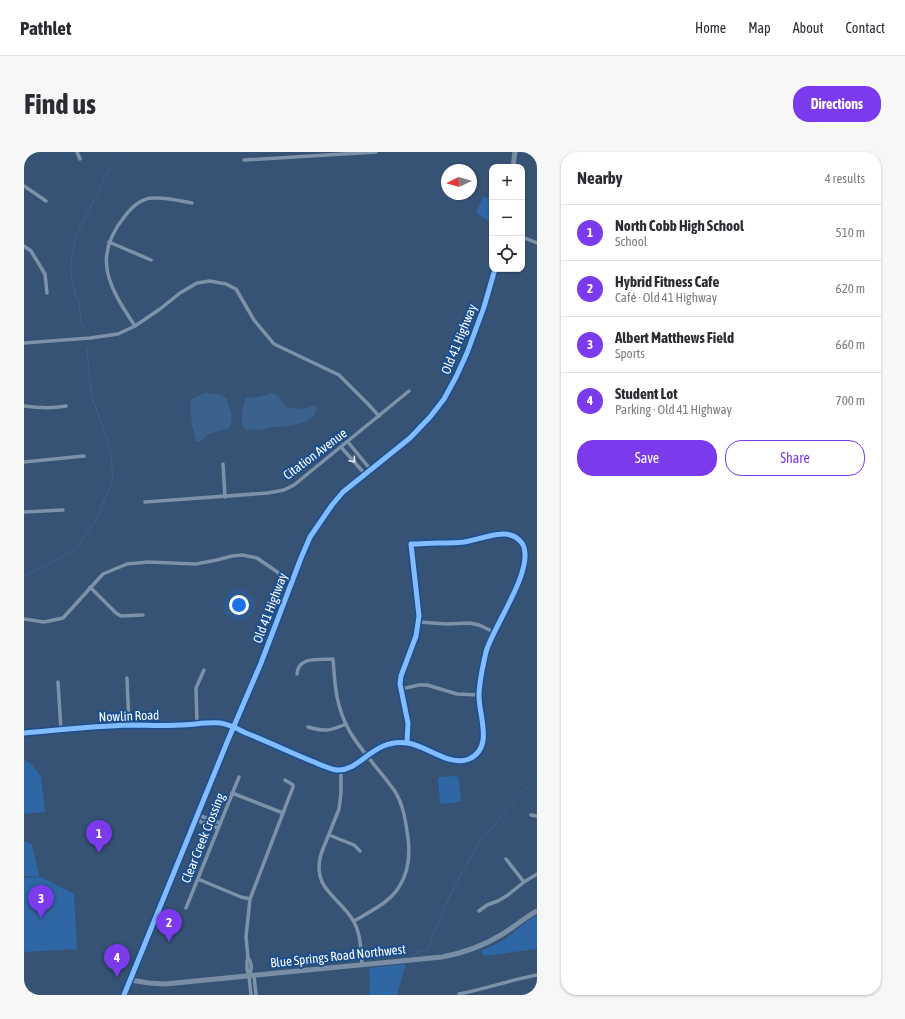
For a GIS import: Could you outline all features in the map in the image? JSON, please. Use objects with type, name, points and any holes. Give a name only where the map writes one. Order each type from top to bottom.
[{"type":"main road","points":[[513,164],[515,152]]},
{"type":"main road","name":"Old 41 Highway","points":[[124,995],[233,727],[261,663],[310,537],[332,504],[343,492],[364,473],[418,430],[444,398],[456,377],[467,352],[489,291],[494,272]]},
{"type":"main road","name":"Blue Springs Road Northwest","points":[[130,980],[165,984],[433,958],[462,952],[493,940],[537,911]]},
{"type":"street","points":[[77,152],[80,159]]},
{"type":"street","points":[[244,160],[307,154],[376,152]]},
{"type":"street","points":[[24,186],[46,201]]},
{"type":"street","points":[[135,326],[114,293],[107,270],[106,257],[109,242],[118,224],[131,209],[141,201],[152,198],[192,203]]},
{"type":"street","points":[[525,238],[537,243]]},
{"type":"street","points":[[109,242],[151,260]]},
{"type":"street","points":[[24,246],[31,251],[45,274],[47,293]]},
{"type":"street","points":[[24,343],[90,338],[118,334],[135,326],[180,293],[197,283],[210,280],[226,284],[236,289],[254,320],[274,344],[339,375],[379,416]]},
{"type":"street","name":"Citation Avenue","points":[[145,502],[268,493],[284,490],[294,485],[409,391]]},
{"type":"street","points":[[24,406],[54,409],[66,406]]},
{"type":"street","points":[[348,442],[370,469]]},
{"type":"street","points":[[341,447],[364,473]]},
{"type":"street","points":[[24,462],[84,456]]},
{"type":"street","points":[[223,464],[225,496]]},
{"type":"street","points":[[24,512],[63,510]]},
{"type":"street","points":[[362,964],[360,938],[354,921],[325,889],[319,874],[319,862],[340,804],[341,770],[350,768],[375,749],[388,744],[407,743],[454,760],[465,760],[473,756],[481,748],[484,740],[484,731],[479,695],[481,675],[494,632],[511,603],[519,582],[526,556],[524,547],[515,537],[503,534],[463,542],[411,544],[418,622],[414,641],[401,672],[400,680],[408,716],[407,743]]},
{"type":"street","points":[[24,619],[44,622],[63,618],[103,574],[127,564],[148,562],[196,564],[242,555],[257,558],[292,582]]},
{"type":"street","points":[[90,587],[116,613],[121,616],[143,615]]},
{"type":"street","points":[[418,622],[446,624],[470,623],[479,625],[494,632]]},
{"type":"street","points":[[297,674],[297,668],[302,662],[309,660],[333,659],[336,695],[346,724],[354,738],[393,790],[404,813],[410,854],[405,876],[395,893],[381,905],[354,921]]},
{"type":"street","points":[[197,724],[196,688],[204,670]]},
{"type":"street","points":[[127,678],[129,725]]},
{"type":"street","points":[[58,682],[61,730]]},
{"type":"street","points":[[401,689],[419,685],[427,685],[457,694],[479,695]]},
{"type":"street","name":"Nowlin Road","points":[[24,733],[129,725],[220,723],[233,727],[332,769],[341,770]]},
{"type":"street","points":[[308,727],[326,731],[333,730],[346,724]]},
{"type":"street","name":"Clear Creek Crossing","points":[[186,908],[239,777]]},
{"type":"street","points":[[256,995],[252,975],[247,962],[246,932],[250,899],[293,787],[293,784],[285,780]]},
{"type":"street","points":[[232,793],[283,813]]},
{"type":"street","points":[[531,815],[537,816]]},
{"type":"street","points":[[197,817],[220,823]]},
{"type":"street","points":[[197,817],[218,828]]},
{"type":"street","points":[[329,834],[354,845],[360,851]]},
{"type":"street","points":[[506,859],[524,882]]},
{"type":"street","points":[[479,911],[487,905],[508,895],[537,874]]},
{"type":"street","points":[[198,879],[241,897],[250,899]]},
{"type":"street","points":[[251,995],[252,975]]},
{"type":"street","points":[[459,994],[477,991],[518,978],[537,975]]},
{"type":"shaded area","points":[[483,197],[489,198],[489,221],[476,213]]},
{"type":"shaded area","points":[[205,393],[218,394],[227,399],[232,422],[230,427],[210,434],[203,438],[200,442],[196,441],[192,426],[190,402],[193,398]]},
{"type":"shaded area","points":[[272,393],[278,396],[286,407],[304,409],[315,405],[317,407],[315,414],[305,422],[289,426],[260,430],[251,429],[247,431],[244,428],[242,420],[242,411],[245,398],[255,398]]},
{"type":"shaded area","points":[[24,760],[30,763],[41,776],[45,812],[24,814]]},
{"type":"shaded area","points":[[439,777],[458,777],[461,800],[459,802],[442,804],[440,802]]},
{"type":"shaded area","points":[[24,841],[32,844],[39,875],[37,877],[24,876]]},
{"type":"shaded area","points":[[41,877],[74,894],[77,949],[24,952],[24,878]]},
{"type":"shaded area","points":[[537,915],[537,949],[484,956],[481,951],[504,940]]},
{"type":"shaded area","points":[[406,964],[397,995],[369,995],[369,968]]},
{"type":"waterway","points":[[86,330],[83,326],[73,284],[71,271],[73,248],[81,225],[100,190],[106,174],[125,152]]},
{"type":"waterway","points":[[24,576],[58,560],[76,548],[96,520],[113,480],[111,455],[107,439],[91,394],[87,352],[88,347]]},
{"type":"waterway","points":[[414,956],[418,951],[427,950],[451,893],[478,844],[521,793],[537,780]]},
{"type":"waterway","points":[[390,995],[396,989],[403,968]]},
{"type":"cycle path","points":[[124,995],[261,663],[310,537],[343,492],[410,438],[430,417],[444,399],[467,353],[484,307],[494,272]]},
{"type":"cycle path","points":[[24,733],[130,725],[189,725],[220,723],[227,724],[325,767],[337,770],[353,766],[385,745],[395,743],[407,743],[422,747],[454,760],[461,761],[469,759],[477,754],[483,740],[479,690],[486,652],[512,597],[524,566],[525,554],[522,543],[514,536],[499,534],[464,542],[411,544],[419,616],[416,636],[401,676],[400,684],[408,723],[407,743]]},
{"type":"place","name":"North Cobb High School","points":[[99,853]]},
{"type":"place","name":"Albert Matthews Field","points":[[41,918]]},
{"type":"place","name":"Hybrid Fitness Cafe","points":[[169,942]]},
{"type":"place","name":"Student Lot","points":[[117,977]]}]
